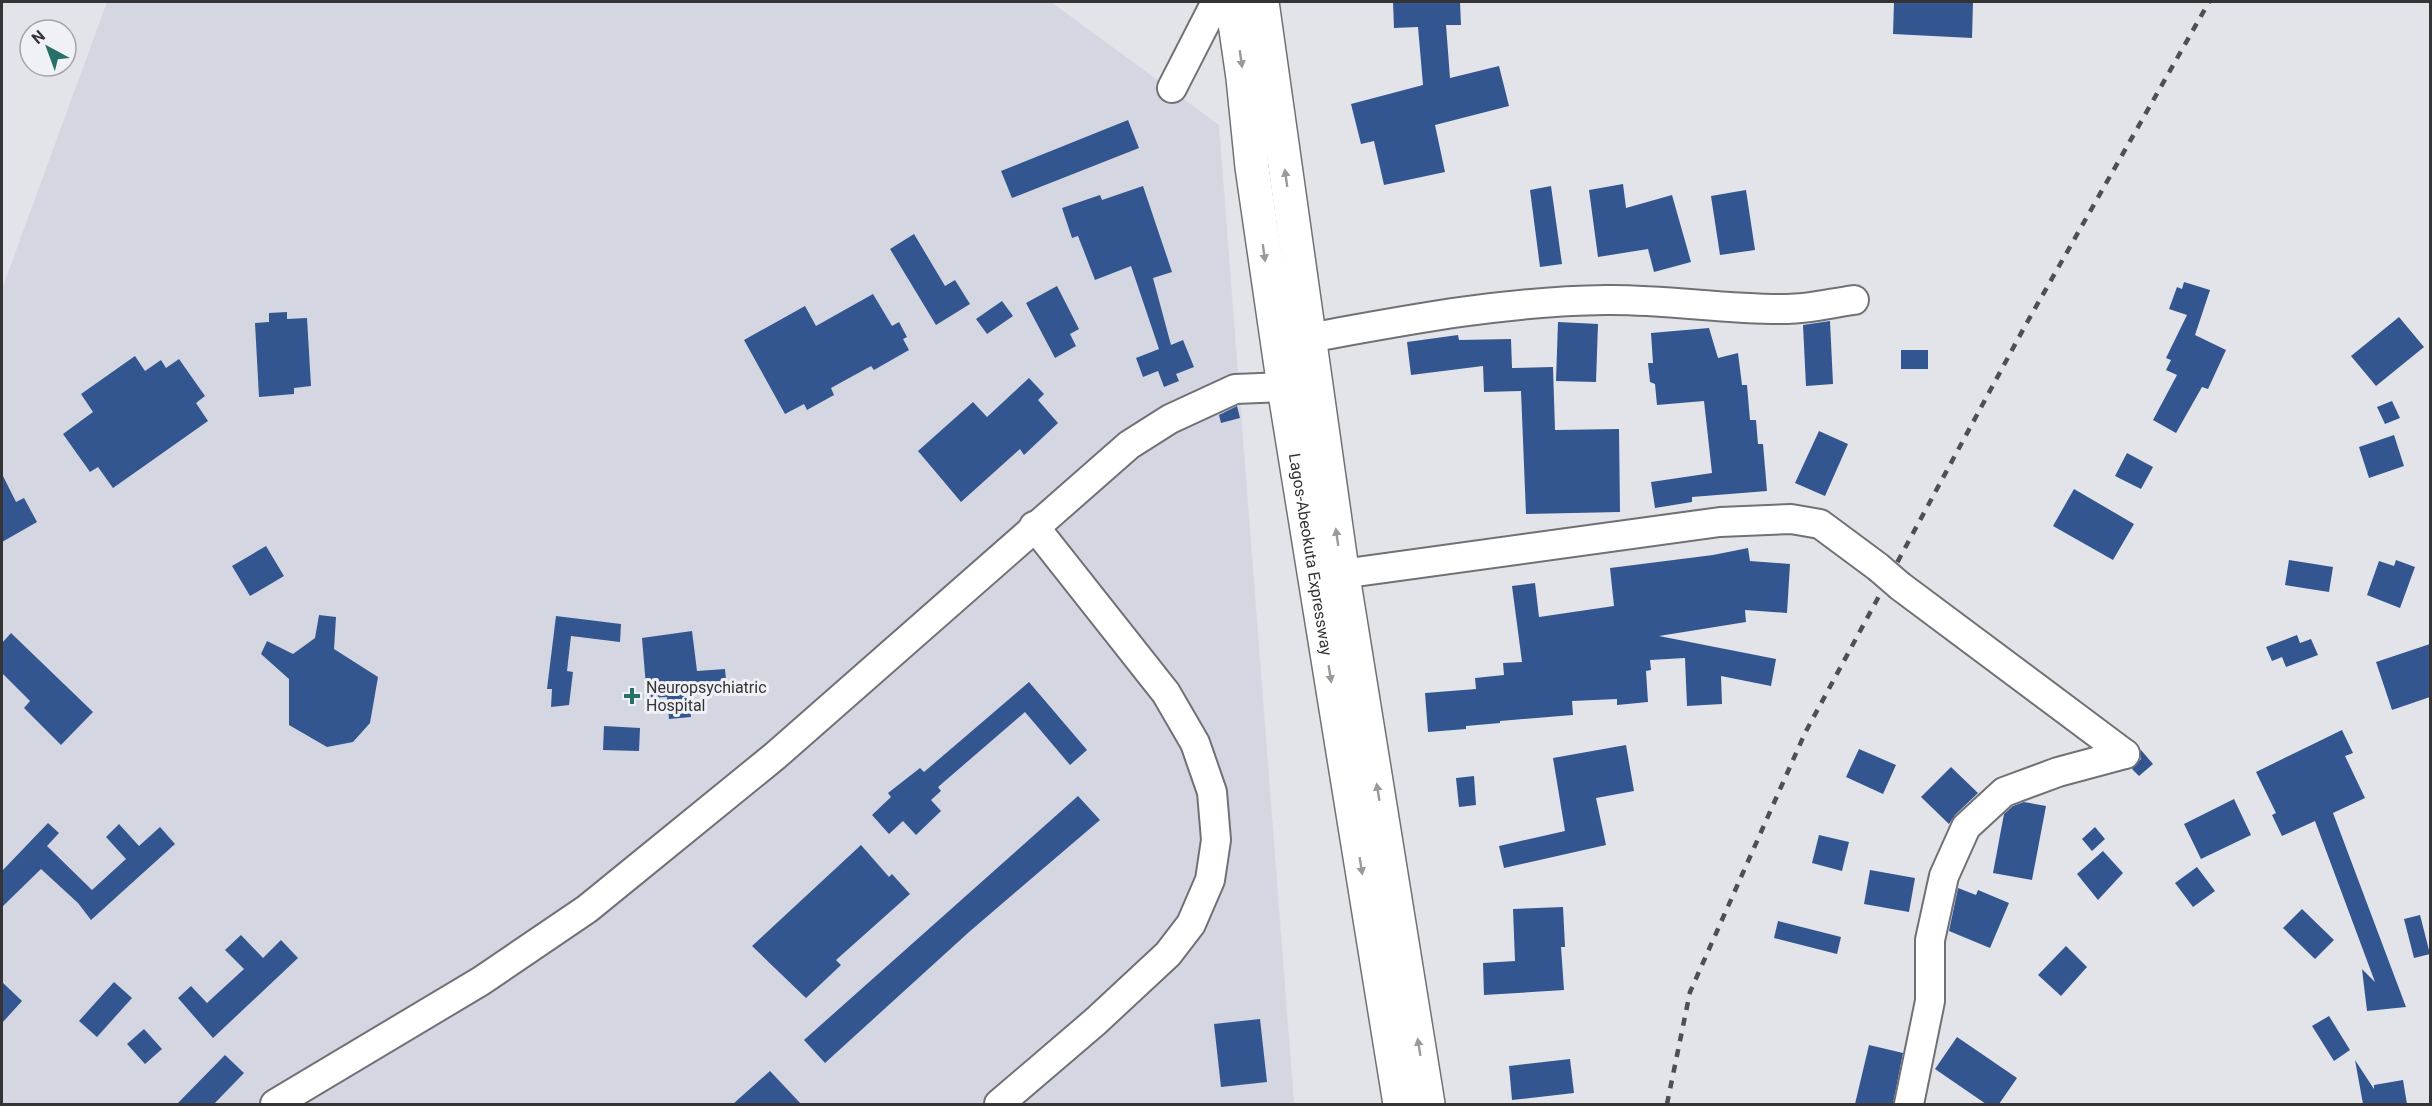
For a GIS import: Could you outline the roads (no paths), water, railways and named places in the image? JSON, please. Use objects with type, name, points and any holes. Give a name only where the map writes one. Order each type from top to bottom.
[{"type":"highway","name":"Lagos-Abeokuta Expressway","points":[[1232,2],[1244,78],[1252,167],[1284,387],[1400,1104]]},
{"type":"highway","name":"Lagos-Abeokuta Expressway","points":[[1262,2],[1342,570],[1428,1104]]},
{"type":"street","points":[[1172,88],[1216,2]]},
{"type":"street","points":[[1309,338],[1419,317],[1510,305],[1606,300],[1697,302],[1790,309],[1854,300]]},
{"type":"street","points":[[275,1104],[481,981],[587,909],[775,756],[1128,445],[1170,419],[1235,389],[1284,387]]},
{"type":"street","points":[[1342,570],[1356,572],[1720,522],[1791,519],[1820,524],[2125,754],[2058,772],[2004,792],[1966,828],[1944,876],[1930,940],[1930,1001],[1909,1104]]},
{"type":"street","points":[[999,1104],[1096,1021],[1168,954],[1191,924],[1210,880],[1216,840],[1212,792],[1195,743],[1166,693],[1034,526]]},
{"type":"railway","points":[[1667,1104],[1690,992],[1805,733],[2025,326],[2209,2]]},
{"type":"place","name":"Neuropsychiatric Hospital","points":[[632,696]]}]
